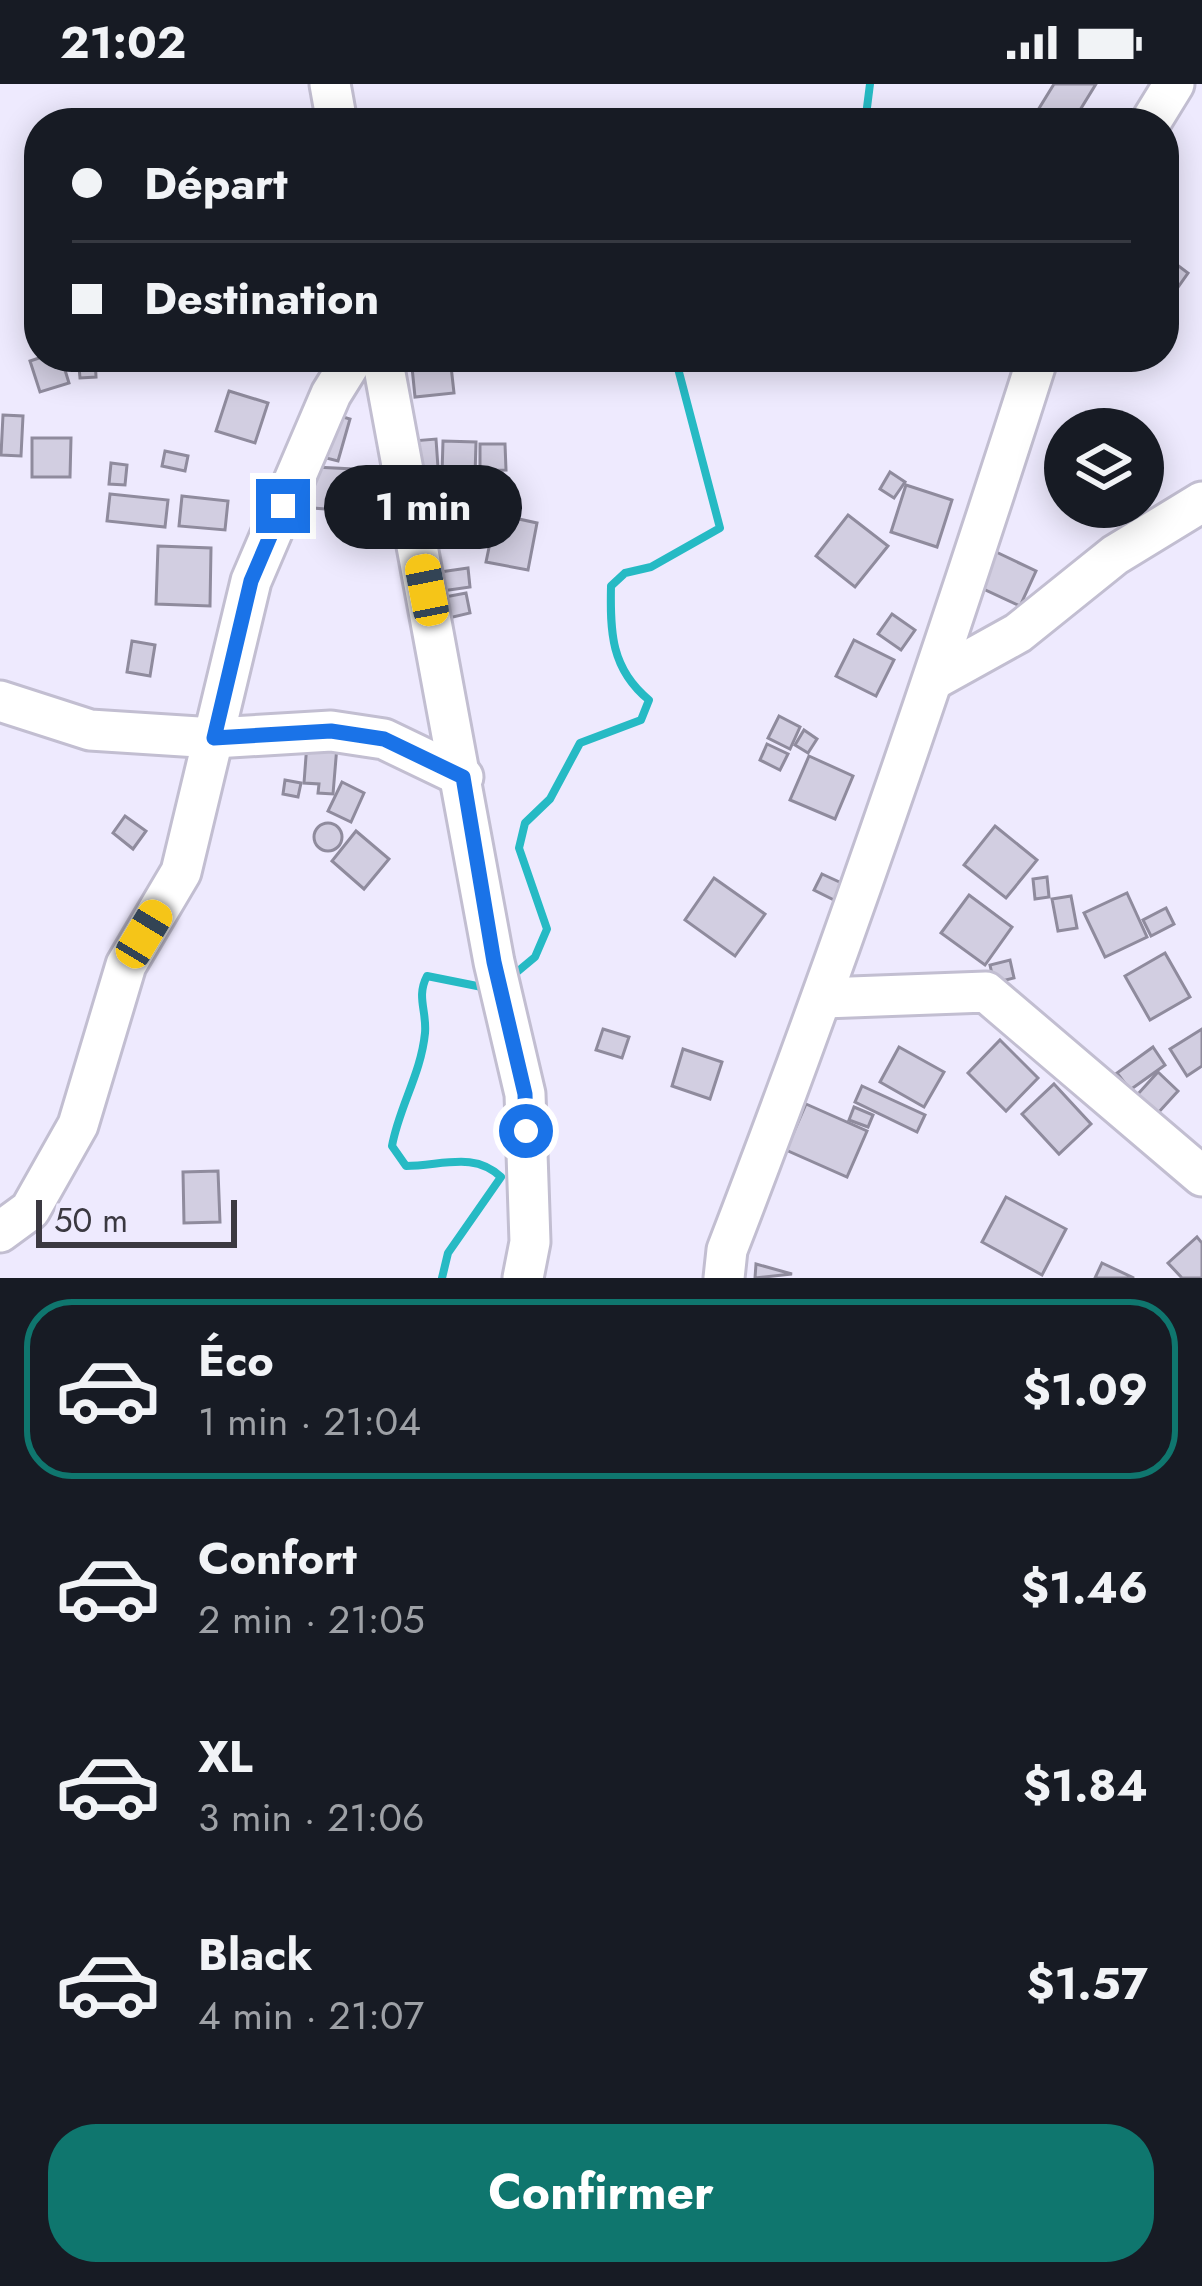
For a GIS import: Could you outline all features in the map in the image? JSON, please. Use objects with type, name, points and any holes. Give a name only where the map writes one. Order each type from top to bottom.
[{"type":"street","points":[[0,1232],[30,1210],[78,1125],[126,965],[181,872],[251,581],[345,372]]},
{"type":"street","points":[[385,372],[494,962],[525,1094],[530,1242],[523,1278]]},
{"type":"street","points":[[724,1278],[727,1250],[824,998],[935,679],[1033,372]]},
{"type":"street","points":[[935,679],[1018,632],[1115,555],[1202,502]]},
{"type":"street","points":[[0,701],[90,730],[214,738],[331,731],[384,739],[463,777]]},
{"type":"street","points":[[824,998],[986,992],[1202,1177]]},
{"type":"building","points":[[1054,84],[1096,84],[1081,108],[1039,108]]},
{"type":"building","points":[[34,372],[66,372],[69,383],[40,392]]},
{"type":"building","points":[[412,372],[452,372],[454,393],[415,397]]},
{"type":"building","points":[[229,391],[268,403],[255,443],[216,431]]},
{"type":"building","points":[[333,414],[350,419],[338,461],[322,457]]},
{"type":"building","points":[[3,415],[23,416],[21,456],[1,455]]},
{"type":"building","points":[[32,438],[71,438],[70,477],[32,477]]},
{"type":"building","points":[[436,439],[439,482],[415,483],[412,441]]},
{"type":"building","points":[[443,441],[476,442],[475,476],[442,474]]},
{"type":"building","points":[[480,444],[505,444],[506,470],[480,471]]},
{"type":"building","points":[[165,451],[188,456],[185,471],[162,466]]},
{"type":"building","points":[[111,463],[127,465],[125,485],[109,484]]},
{"type":"building","points":[[315,467],[353,469],[351,511],[313,508]]},
{"type":"building","points":[[890,472],[905,482],[894,498],[880,489]]},
{"type":"building","points":[[485,479],[509,483],[507,497],[483,493]]},
{"type":"building","points":[[906,485],[952,500],[937,547],[891,532]]},
{"type":"building","points":[[110,494],[168,500],[165,527],[107,521]]},
{"type":"building","points":[[478,495],[480,539],[444,540],[442,496]]},
{"type":"building","points":[[182,496],[228,501],[225,530],[179,526]]},
{"type":"building","points":[[496,514],[537,523],[528,570],[486,562]]},
{"type":"building","points":[[848,515],[888,546],[855,587],[816,556]]},
{"type":"building","points":[[158,546],[211,548],[210,606],[156,604]]},
{"type":"building","points":[[994,551],[1036,571],[1020,606],[977,586]]},
{"type":"building","points":[[468,568],[470,587],[442,591],[440,572]]},
{"type":"building","points":[[466,593],[470,613],[449,618],[445,597]]},
{"type":"building","points":[[892,614],[915,630],[901,650],[878,634]]},
{"type":"building","points":[[854,640],[894,660],[876,696],[836,676]]},
{"type":"building","points":[[132,641],[155,645],[150,676],[127,672]]},
{"type":"building","points":[[779,716],[800,727],[790,749],[768,738]]},
{"type":"building","points":[[804,730],[817,739],[808,753],[795,745]]},
{"type":"building","points":[[307,743],[337,746],[333,794],[318,793],[319,784],[304,783]]},
{"type":"building","points":[[767,744],[788,754],[780,770],[760,760]]},
{"type":"building","points":[[809,756],[853,776],[835,819],[790,800]]},
{"type":"building","points":[[285,780],[301,783],[298,797],[283,794]]},
{"type":"building","points":[[342,782],[364,793],[351,822],[328,811]]},
{"type":"building","points":[[125,816],[146,831],[133,849],[113,833]]},
{"type":"building","points":[[328,823],[338,827],[342,837],[338,847],[328,851],[318,847],[314,837],[318,827]]},
{"type":"building","points":[[995,826],[1037,860],[1006,898],[964,865]]},
{"type":"building","points":[[356,831],[389,859],[364,889],[332,861]]},
{"type":"building","points":[[822,874],[848,886],[840,903],[814,890]]},
{"type":"building","points":[[1047,877],[1049,897],[1035,899],[1033,879]]},
{"type":"building","points":[[714,878],[765,914],[735,956],[685,920]]},
{"type":"building","points":[[1127,893],[1147,937],[1105,957],[1084,913]]},
{"type":"building","points":[[969,895],[1012,927],[985,965],[941,933]]},
{"type":"building","points":[[1071,896],[1077,928],[1058,931],[1052,899]]},
{"type":"building","points":[[1166,908],[1174,924],[1151,936],[1143,920]]},
{"type":"building","points":[[1165,953],[1190,997],[1150,1020],[1125,976]]},
{"type":"building","points":[[1010,960],[1014,978],[994,983],[990,965]]},
{"type":"building","points":[[603,1029],[629,1037],[622,1058],[596,1050]]},
{"type":"building","points":[[1202,1029],[1202,1066],[1187,1076],[1170,1049]]},
{"type":"building","points":[[1000,1040],[1038,1078],[1006,1111],[968,1073]]},
{"type":"building","points":[[899,1047],[944,1072],[924,1107],[880,1082]]},
{"type":"building","points":[[1153,1047],[1165,1065],[1130,1090],[1117,1073]]},
{"type":"building","points":[[683,1049],[722,1062],[710,1099],[672,1086]]},
{"type":"building","points":[[1158,1072],[1178,1091],[1158,1113],[1137,1095]]},
{"type":"building","points":[[1054,1084],[1091,1124],[1059,1154],[1022,1114]]},
{"type":"building","points":[[862,1086],[925,1115],[917,1132],[855,1102]]},
{"type":"building","points":[[806,1104],[867,1131],[847,1177],[786,1150]]},
{"type":"building","points":[[854,1107],[873,1115],[868,1127],[849,1120]]},
{"type":"building","points":[[218,1171],[220,1222],[184,1223],[183,1172]]},
{"type":"building","points":[[1006,1197],[1066,1229],[1042,1275],[982,1242]]},
{"type":"building","points":[[1197,1237],[1202,1243],[1202,1278],[1182,1278],[1168,1263]]},
{"type":"building","points":[[1102,1263],[1134,1278],[1095,1278]]},
{"type":"building","points":[[756,1264],[792,1274],[755,1278]]},
{"type":"waterway","points":[[867,108],[870,84]]},
{"type":"waterway","points":[[511,977],[535,957],[547,929],[519,848],[525,823],[550,799],[580,743],[641,720],[649,700],[627,676],[615,649],[611,586],[625,573],[651,567],[720,528],[679,372]]},
{"type":"waterway","points":[[442,1278],[448,1253],[501,1177],[468,1162],[406,1166],[392,1146],[423,1048],[422,991],[427,976],[487,988]]},
{"type":"route","points":[[283,506],[251,581],[214,738],[331,731],[384,739],[463,777],[494,962],[525,1094],[526,1131]]}]
